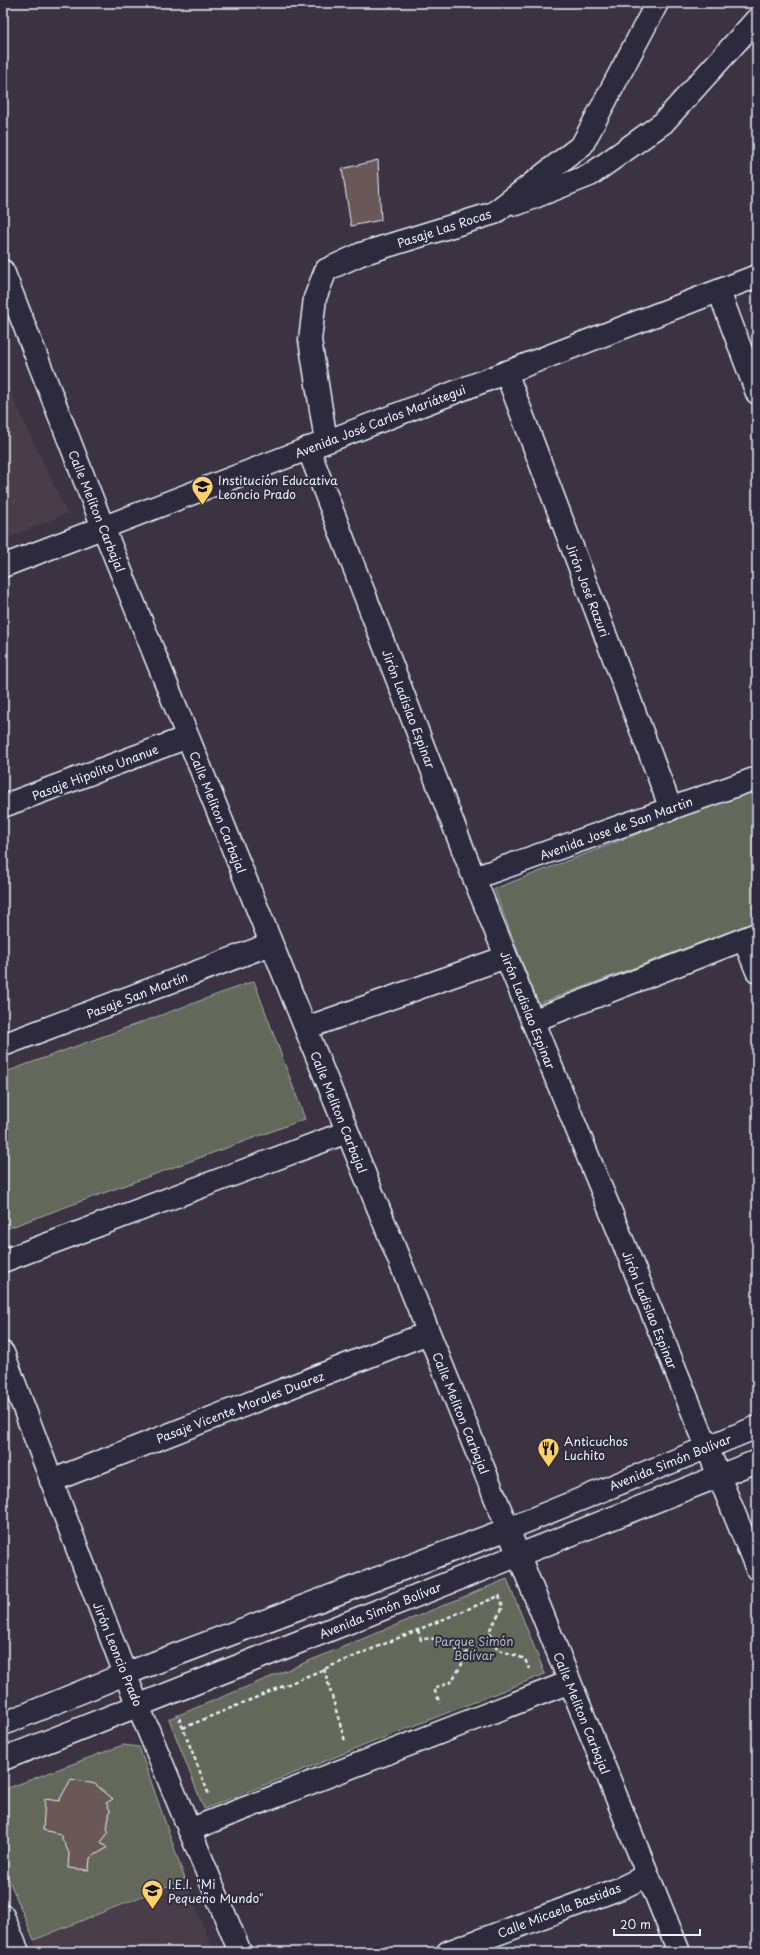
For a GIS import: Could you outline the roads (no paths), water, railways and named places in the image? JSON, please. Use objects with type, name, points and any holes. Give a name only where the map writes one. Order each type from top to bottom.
[{"type":"street","name":"Pasaje Las Rocas","points":[[317,445],[310,340],[315,298],[326,270],[361,254],[494,213],[582,145],[657,3]]},
{"type":"street","points":[[494,213],[590,175],[663,123],[757,19]]},
{"type":"street","name":"Calle Meliton Carbajal","points":[[3,271],[103,527],[679,1952]]},
{"type":"street","name":"Avenida José Carlos Mariátegui","points":[[3,566],[757,276]]},
{"type":"street","points":[[720,291],[757,393]]},
{"type":"street","name":"Jirón José Razuri","points":[[506,372],[671,809]]},
{"type":"street","name":"Jirón Ladislao Espinar","points":[[317,445],[474,878],[757,1569]]},
{"type":"street","name":"Pasaje Hipolito Unanue","points":[[3,806],[188,737]]},
{"type":"street","name":"Avenida Jose de San Martin","points":[[474,878],[757,778]]},
{"type":"street","points":[[532,1021],[751,936],[757,971]]},
{"type":"street","name":"Pasaje San Martín","points":[[3,1045],[271,944]]},
{"type":"street","points":[[306,1028],[506,957]]},
{"type":"street","points":[[3,1261],[348,1132]]},
{"type":"street","name":"Pasaje Vicente Morales Duarez","points":[[51,1481],[428,1333]]},
{"type":"street","name":"Jirón Leoncio Prado","points":[[3,1353],[125,1674],[240,1952]]},
{"type":"street","name":"Avenida Simón Bolívar","points":[[3,1724],[125,1674],[508,1529],[757,1426]]},
{"type":"street","name":"Avenida Simón Bolívar","points":[[3,1759],[757,1461]]},
{"type":"street","points":[[189,1830],[570,1682]]},
{"type":"street","name":"Calle Micaela Bastidas","points":[[448,1952],[621,1888],[648,1875]]},
{"type":"street","points":[[3,1916],[18,1952]]},
{"type":"place","name":"Institución Educativa Leoncio Prado","points":[[202,506]]},
{"type":"place","name":"Anticuchos Luchito","points":[[549,1468]]},
{"type":"place","name":"I.E.I. \"Mi Pequeño Mundo\"","points":[[153,1910]]},
{"type":"park label","name":"Parque Simón Bolívar","points":[[474,1648]]}]
